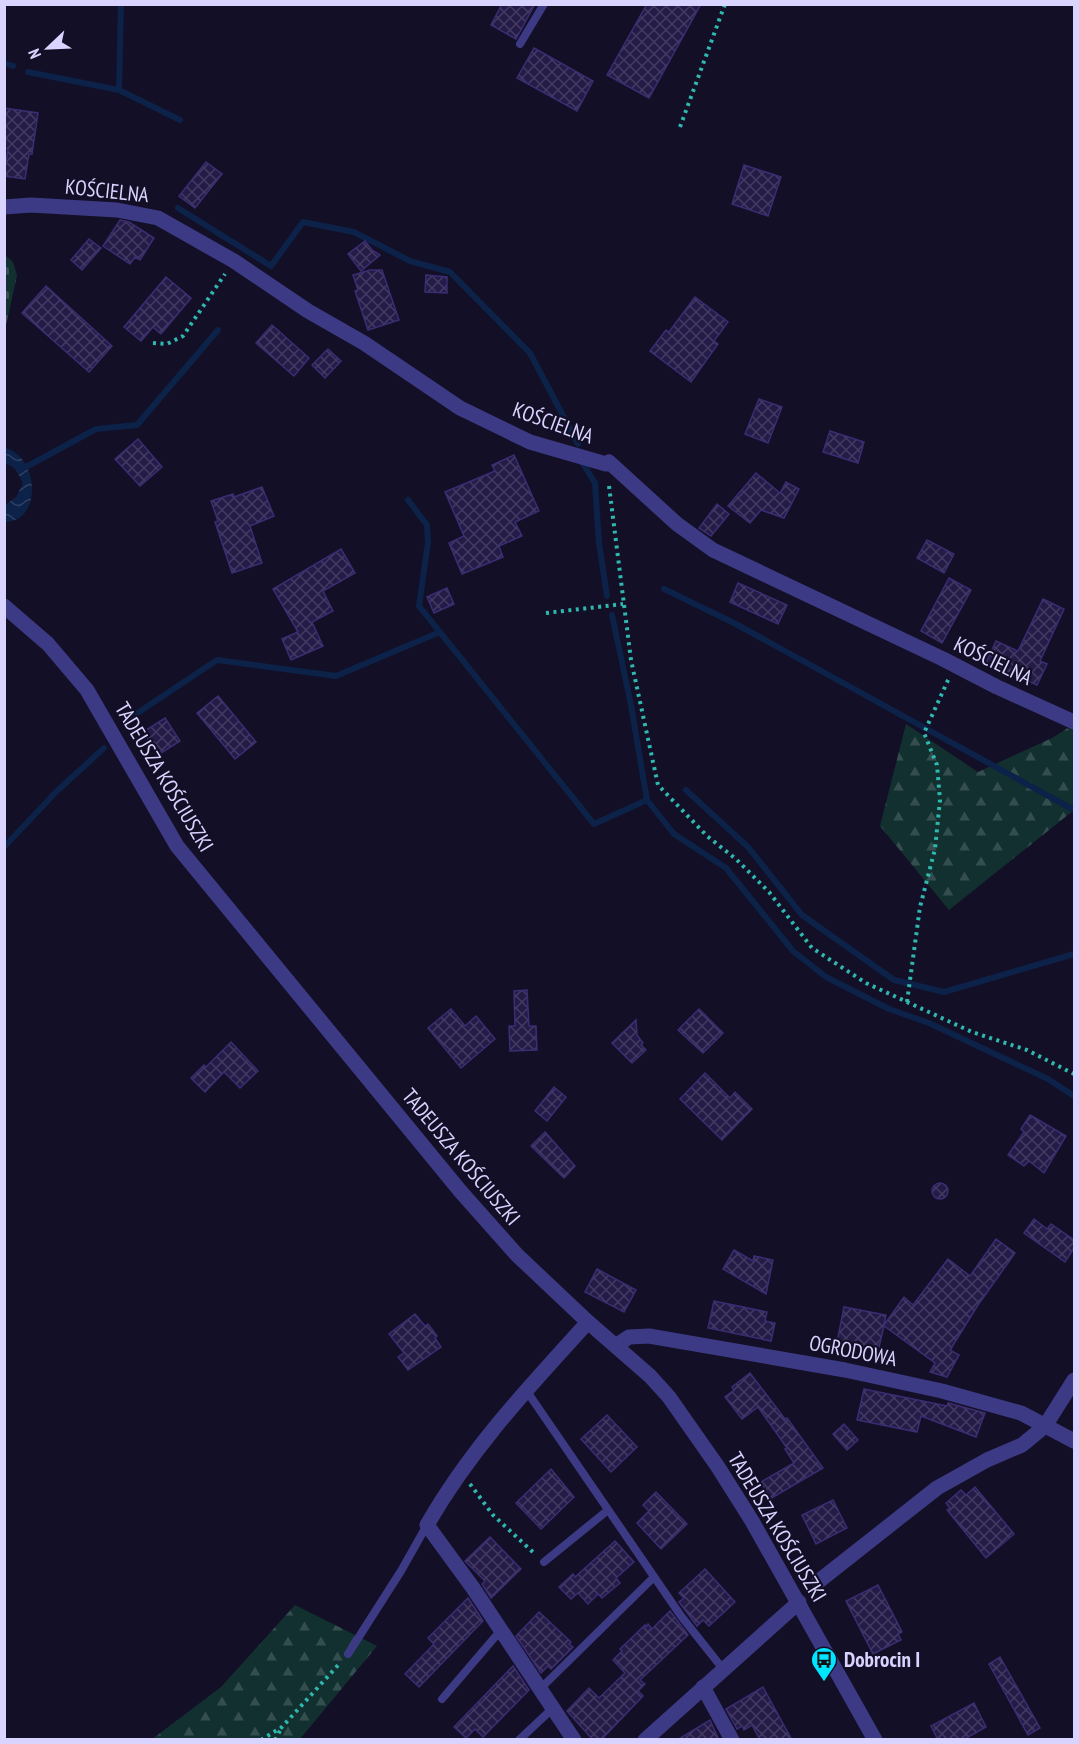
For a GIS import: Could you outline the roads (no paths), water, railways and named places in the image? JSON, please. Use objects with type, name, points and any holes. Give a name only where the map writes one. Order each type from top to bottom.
[{"type":"street","name":"KOŚCIELNA","points":[[4,207],[31,205],[117,210],[158,218],[234,261],[308,311],[364,343],[460,408],[530,442],[606,464],[609,462],[678,524],[713,550],[1074,722]]},
{"type":"street","name":"TADEUSZA KOŚCIUSZKI","points":[[4,606],[48,644],[87,690],[177,846],[461,1192],[517,1255],[650,1376],[687,1420],[752,1521],[875,1740]]},
{"type":"street","points":[[574,1740],[473,1588],[427,1526],[471,1456],[526,1390],[588,1322]]},
{"type":"street","name":"OGRODOWA","points":[[617,1346],[629,1337],[649,1336],[845,1370],[942,1391],[1021,1413],[1074,1441]]},
{"type":"street","points":[[819,1581],[937,1488],[987,1460],[1022,1445],[1045,1426],[1074,1380]]},
{"type":"street","points":[[645,1740],[799,1602]]},
{"type":"street","points":[[703,1687],[732,1740]]},
{"type":"lane","points":[[520,44],[544,4]]},
{"type":"lane","points":[[526,1390],[681,1616],[723,1669]]},
{"type":"lane","points":[[544,1562],[608,1510]]},
{"type":"lane","points":[[348,1654],[427,1526]]},
{"type":"lane","points":[[540,1689],[654,1577]]},
{"type":"lane","points":[[442,1699],[501,1630]]},
{"type":"lane","points":[[519,1740],[553,1708]]},
{"type":"water","points":[[5,448],[16,453],[24,462],[30,474],[32,487],[31,500],[26,511],[18,519],[5,522],[5,505],[16,497],[23,483],[14,468],[5,464]]},
{"type":"waterway","points":[[119,90],[121,4]]},
{"type":"waterway","points":[[4,63],[13,66]]},
{"type":"waterway","points":[[28,72],[119,90],[180,120]]},
{"type":"waterway","points":[[178,208],[271,266],[303,222],[354,232],[410,261],[450,272],[530,353],[578,444]]},
{"type":"waterway","points":[[26,467],[96,429],[137,425],[218,330]]},
{"type":"waterway","points":[[582,462],[595,483],[599,543],[607,596]]},
{"type":"waterway","points":[[408,500],[427,525],[428,542],[419,606],[594,824],[647,800]]},
{"type":"waterway","points":[[664,589],[734,623],[1074,810]]},
{"type":"waterway","points":[[612,615],[631,705],[647,800],[674,834],[726,868],[793,951],[826,977],[889,1009],[929,1023],[1048,1079],[1074,1096]]},
{"type":"waterway","points":[[130,718],[217,660],[336,676],[440,632]]},
{"type":"waterway","points":[[4,847],[56,792],[104,748]]},
{"type":"waterway","points":[[686,790],[748,847],[802,915],[894,980],[944,992],[1074,954]]},
{"type":"place","name":"Dobrocin I","points":[[824,1683]]}]
